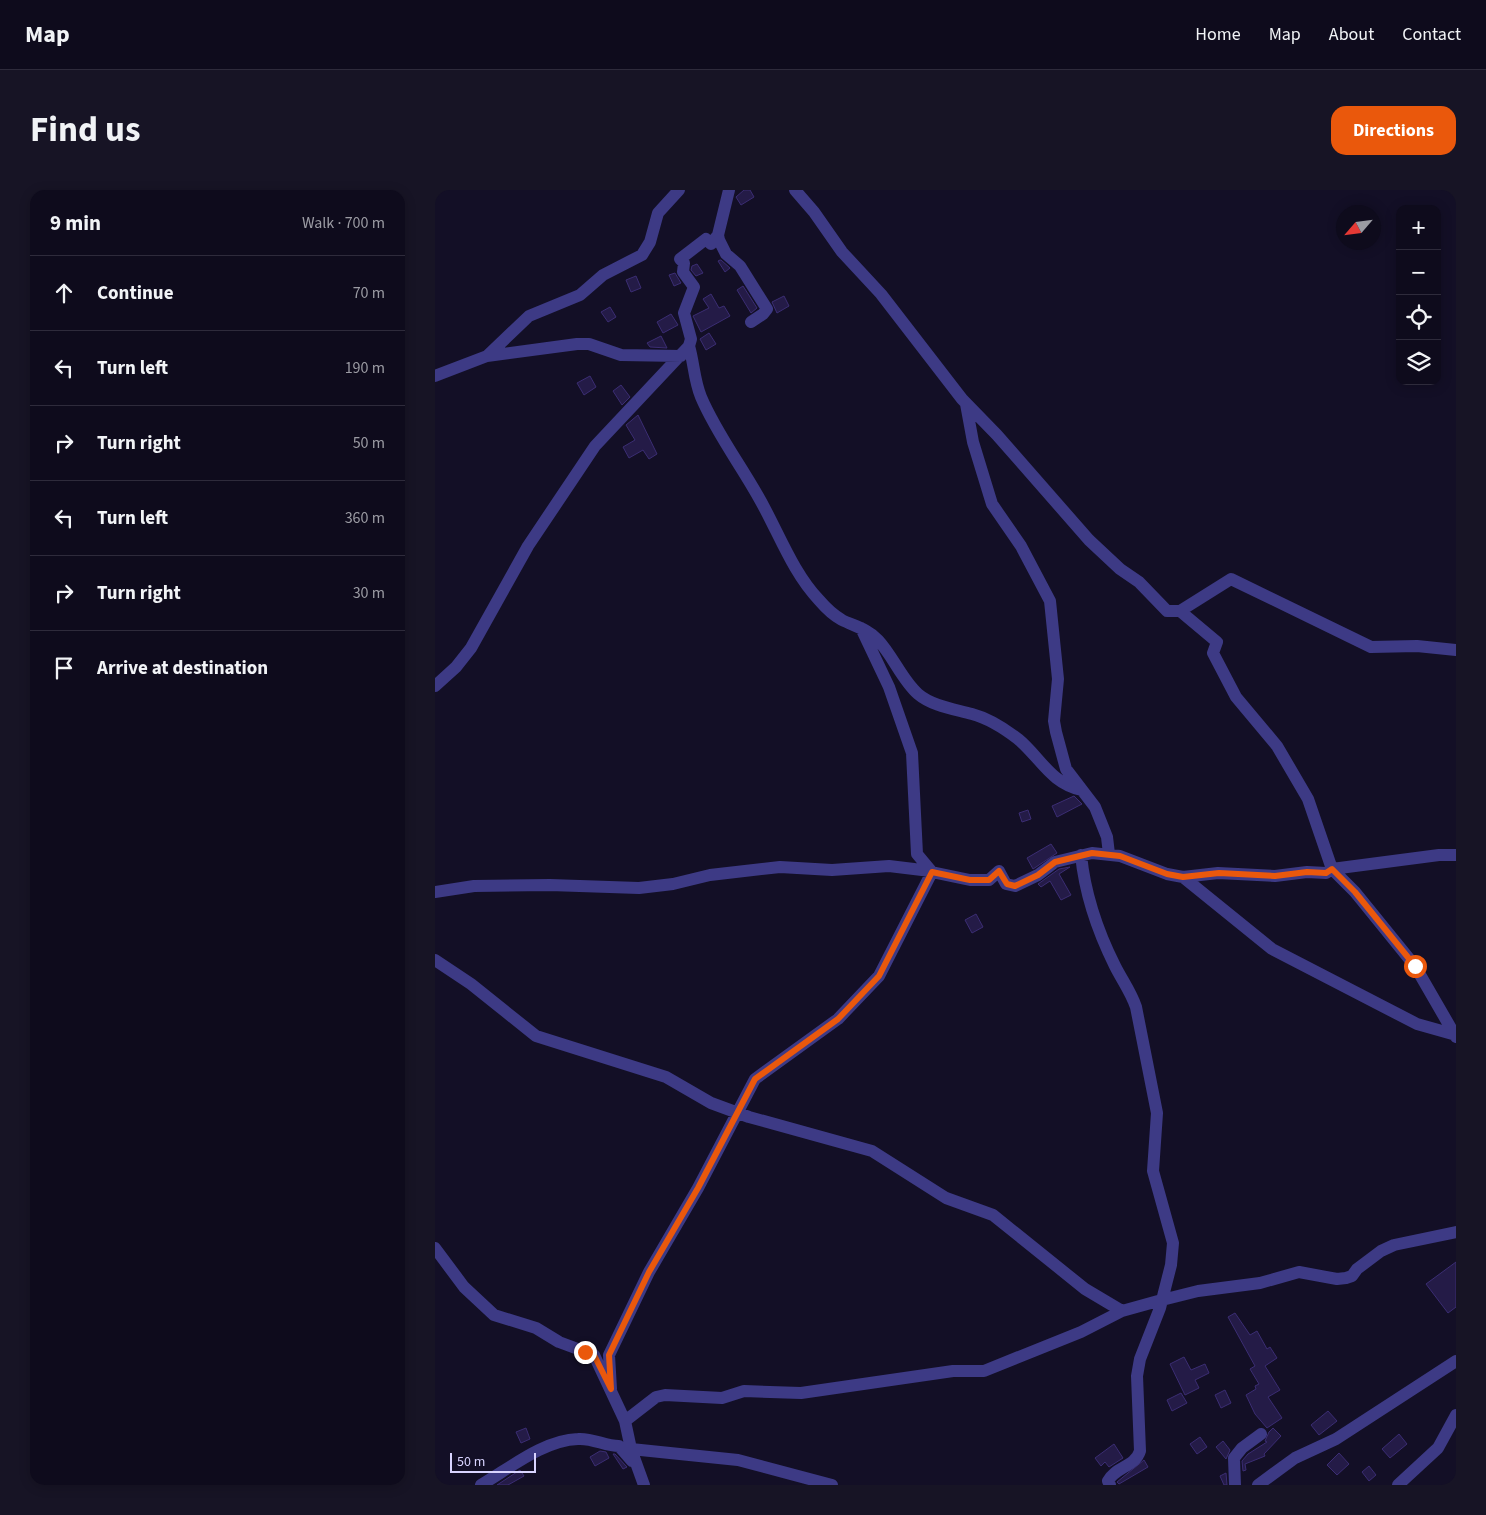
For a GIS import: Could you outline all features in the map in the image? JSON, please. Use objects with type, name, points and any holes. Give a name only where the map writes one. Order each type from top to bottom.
[{"type":"street","points":[[487,356],[529,316],[580,295],[603,275],[642,255],[650,242],[658,213],[679,190]]},
{"type":"street","points":[[435,686],[457,666],[471,648],[528,546],[595,446],[685,351],[691,339],[684,313],[694,287],[683,272],[684,263],[680,259],[706,239],[711,244],[718,235],[729,190]]},
{"type":"street","points":[[795,190],[820,220],[842,252],[881,294],[966,404],[997,435],[1089,540],[1120,570],[1139,582],[1167,610],[1180,611],[1217,642],[1213,653],[1230,688],[1277,746],[1308,798],[1332,869],[1355,892],[1415,966],[1429,987],[1455,1035]]},
{"type":"street","points":[[718,235],[723,248],[740,266],[767,309],[766,312],[751,322]]},
{"type":"street","points":[[435,376],[487,356],[577,344],[589,344],[621,355],[685,351]]},
{"type":"street","points":[[685,351],[709,414],[727,448],[766,510],[809,589],[839,619],[873,635],[885,648],[917,694],[926,700],[974,714],[988,721],[1019,740],[1056,778],[1073,788],[1082,790]]},
{"type":"street","points":[[966,404],[973,442],[993,504],[1021,546],[1050,601],[1058,679],[1054,721],[1056,732],[1066,769],[1095,807],[1107,837],[1109,854]]},
{"type":"street","points":[[1180,611],[1231,579],[1371,647],[1417,646],[1456,650]]},
{"type":"street","points":[[861,628],[889,687],[912,753],[917,854],[932,872]]},
{"type":"street","points":[[435,892],[474,886],[541,885],[639,888],[779,867],[832,870],[889,866],[970,880],[989,880],[999,871],[1007,884],[1015,886],[1038,875],[1055,862],[1081,855],[1109,854],[1133,860],[1167,874],[1183,877],[1219,873],[1275,876],[1307,872],[1326,873],[1332,869],[1439,855],[1456,856]]},
{"type":"street","points":[[1081,855],[1092,914],[1115,967],[1131,993],[1136,1007],[1154,1092],[1157,1123],[1153,1171],[1173,1243],[1162,1299],[1138,1367],[1140,1451],[1135,1460],[1111,1476],[1108,1481],[1110,1485]]},
{"type":"street","points":[[611,1389],[609,1355],[649,1272],[698,1188],[755,1079],[838,1019],[879,976],[932,872]]},
{"type":"street","points":[[1183,877],[1272,949],[1417,1024],[1455,1035]]},
{"type":"street","points":[[435,960],[471,984],[536,1036],[666,1077],[711,1103],[737,1112],[872,1151],[945,1198],[993,1215],[1085,1289],[1122,1311]]},
{"type":"street","points":[[625,1421],[656,1397],[723,1398],[744,1392],[801,1393],[953,1371],[984,1371],[1081,1332],[1122,1311],[1162,1299],[1198,1291],[1260,1283],[1299,1272],[1337,1279],[1346,1278],[1352,1276],[1381,1250],[1394,1244],[1456,1232]]},
{"type":"street","points":[[435,1248],[464,1287],[494,1314],[536,1328],[559,1342],[594,1355],[625,1421],[631,1449],[644,1483]]},
{"type":"street","points":[[1258,1485],[1295,1458],[1336,1438],[1456,1361]]},
{"type":"street","points":[[1398,1485],[1438,1448],[1456,1415]]},
{"type":"street","points":[[1235,1485],[1234,1458],[1242,1448],[1261,1434]]},
{"type":"street","points":[[481,1485],[542,1450],[566,1440],[580,1439],[597,1440],[611,1446],[619,1446],[629,1455],[644,1483]]},
{"type":"street","points":[[631,1449],[738,1460],[832,1485]]},
{"type":"building","points":[[744,190],[750,190],[754,197],[741,205],[736,197]]},
{"type":"building","points":[[721,260],[730,268],[725,272],[718,261]]},
{"type":"building","points":[[697,264],[703,273],[696,276],[691,270],[692,266]]},
{"type":"building","points":[[675,273],[681,283],[674,286],[669,275]]},
{"type":"building","points":[[636,276],[641,288],[631,292],[626,280]]},
{"type":"building","points":[[743,286],[757,308],[751,313],[737,290]]},
{"type":"building","points":[[711,294],[719,308],[724,306],[730,316],[701,332],[693,316],[709,308],[703,299]]},
{"type":"building","points":[[784,296],[789,306],[777,313],[772,302]]},
{"type":"building","points":[[610,307],[616,317],[608,322],[601,312]]},
{"type":"building","points":[[671,314],[678,325],[663,333],[657,322]]},
{"type":"building","points":[[709,333],[716,344],[706,350],[700,339]]},
{"type":"building","points":[[661,336],[667,348],[650,347],[647,343]]},
{"type":"building","points":[[590,376],[596,387],[584,395],[577,383]]},
{"type":"building","points":[[621,385],[630,397],[622,405],[613,391]]},
{"type":"building","points":[[638,415],[657,454],[649,459],[643,450],[629,458],[623,447],[635,440],[626,425]]},
{"type":"building","points":[[1074,796],[1082,804],[1057,817],[1052,806]]},
{"type":"building","points":[[1028,810],[1031,819],[1022,822],[1019,813]]},
{"type":"building","points":[[1051,844],[1057,853],[1033,869],[1027,858]]},
{"type":"building","points":[[1070,867],[1059,874],[1071,895],[1061,900],[1050,881],[1041,887],[1038,884],[1059,869]]},
{"type":"building","points":[[976,914],[983,927],[972,933],[965,920]]},
{"type":"building","points":[[1456,1262],[1456,1307],[1448,1313],[1426,1284]]},
{"type":"building","points":[[1235,1313],[1250,1335],[1257,1331],[1267,1349],[1270,1347],[1277,1358],[1265,1366],[1280,1390],[1268,1397],[1282,1418],[1267,1428],[1255,1414],[1246,1395],[1256,1389],[1255,1386],[1259,1384],[1250,1369],[1255,1366],[1228,1317]]},
{"type":"building","points":[[1184,1357],[1191,1370],[1205,1364],[1209,1373],[1195,1380],[1199,1388],[1185,1395],[1170,1364]]},
{"type":"building","points":[[1225,1390],[1231,1403],[1221,1408],[1215,1395]]},
{"type":"building","points":[[1181,1393],[1187,1403],[1172,1411],[1167,1400]]},
{"type":"building","points":[[1328,1411],[1337,1421],[1319,1435],[1311,1425]]},
{"type":"building","points":[[526,1428],[530,1439],[521,1443],[516,1432]]},
{"type":"building","points":[[1273,1428],[1281,1436],[1264,1454],[1265,1456],[1245,1464],[1246,1470],[1243,1471],[1242,1461],[1248,1454],[1267,1442],[1265,1441]]},
{"type":"building","points":[[1399,1434],[1407,1444],[1390,1458],[1382,1449]]},
{"type":"building","points":[[1200,1437],[1207,1447],[1197,1454],[1190,1444]]},
{"type":"building","points":[[1223,1441],[1230,1450],[1226,1459],[1216,1447]]},
{"type":"building","points":[[1114,1444],[1123,1458],[1109,1467],[1105,1462],[1101,1466],[1095,1458]]},
{"type":"building","points":[[600,1451],[606,1452],[609,1458],[595,1466],[590,1457]]},
{"type":"building","points":[[1339,1453],[1349,1464],[1337,1475],[1327,1465]]},
{"type":"building","points":[[613,1454],[615,1454],[627,1467],[623,1469]]},
{"type":"building","points":[[1144,1460],[1148,1467],[1119,1484],[1117,1482]]},
{"type":"building","points":[[1369,1466],[1376,1475],[1369,1481],[1362,1472]]},
{"type":"building","points":[[520,1470],[524,1476],[508,1485],[497,1485]]},
{"type":"building","points":[[1226,1473],[1227,1485],[1224,1485],[1220,1476]]},
{"type":"route","points":[[585,1352],[594,1355],[611,1389],[609,1355],[649,1272],[698,1188],[755,1079],[838,1019],[879,976],[932,872],[970,880],[989,880],[999,871],[1007,884],[1015,886],[1038,875],[1055,862],[1092,853],[1120,856],[1167,874],[1183,877],[1219,873],[1275,876],[1307,872],[1326,873],[1332,869],[1355,892],[1415,966]]}]
